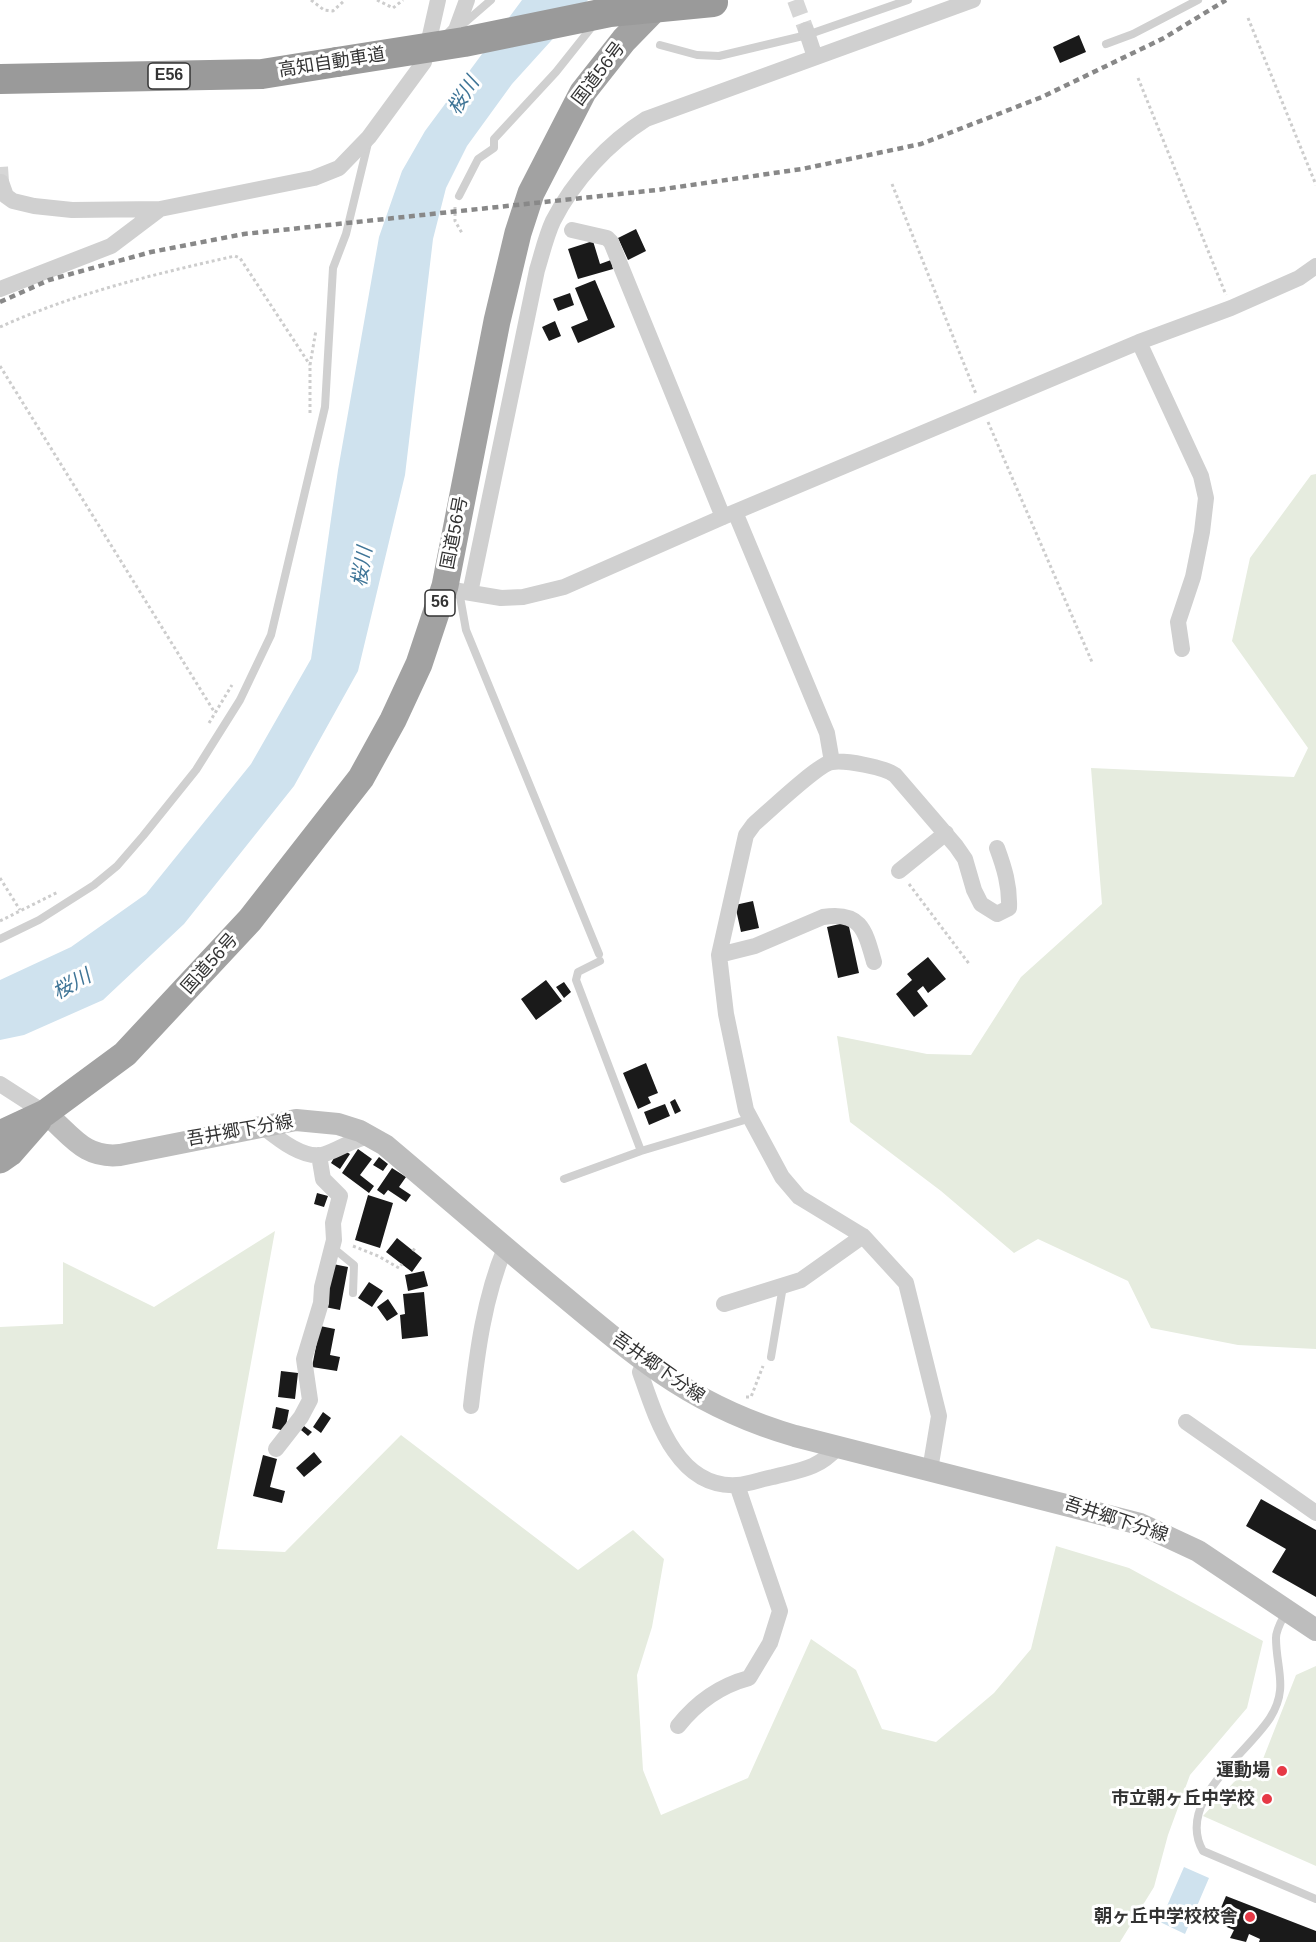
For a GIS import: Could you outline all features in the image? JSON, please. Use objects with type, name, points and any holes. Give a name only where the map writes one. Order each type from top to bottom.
[{"type":"highway","points":[[612,6],[644,0]]},
{"type":"highway","name":"高知自動車道","points":[[0,79],[262,74],[464,42],[612,6],[658,0]]},
{"type":"highway","name":"国道56号","points":[[0,1134],[45,1113],[125,1054],[190,987],[250,920],[361,778],[393,720],[458,590],[500,310],[518,233],[531,193],[583,92],[624,40],[663,0]]},
{"type":"highway","points":[[612,6],[716,1]]},
{"type":"highway","name":"国道56号","points":[[0,1160],[10,1153],[45,1113]]},
{"type":"main road","name":"吾井郷下分線","points":[[45,1113],[76,1143],[102,1156],[120,1155],[261,1125],[312,1120],[338,1124],[369,1136],[393,1152],[644,1363],[689,1393],[718,1408],[772,1429],[1140,1524],[1198,1551],[1316,1630]]},
{"type":"street","points":[[2,192],[13,201],[34,206],[72,210],[160,209],[314,178],[339,168],[369,137],[424,62],[438,0]]},
{"type":"street","points":[[417,72],[456,30],[467,0]]},
{"type":"street","points":[[973,0],[646,119],[623,134],[604,152],[564,205],[548,234],[458,590],[501,598],[523,597],[564,587],[1139,342],[1231,308],[1299,278],[1316,266]]},
{"type":"street","points":[[807,32],[815,57]]},
{"type":"street","points":[[0,289],[111,246],[160,209]]},
{"type":"street","points":[[573,230],[607,238],[611,242],[729,515],[827,733],[832,762]]},
{"type":"street","points":[[1139,342],[1201,476],[1206,498],[1193,577],[1178,622],[1182,649]]},
{"type":"street","points":[[930,1470],[939,1416],[906,1283],[896,1269],[863,1236],[799,1197],[782,1177],[748,1119],[726,1014],[719,956],[746,835],[780,802],[832,762],[886,768],[895,775],[946,833],[965,859],[974,890],[981,904],[997,914],[1009,908],[1009,899],[1004,867],[997,848]]},
{"type":"street","points":[[899,871],[946,833]]},
{"type":"street","points":[[719,956],[755,946],[823,916],[834,915],[849,917],[861,927],[874,962]]},
{"type":"street","points":[[0,1084],[45,1113]]},
{"type":"street","points":[[261,1125],[290,1145],[319,1155],[352,1140],[369,1136]]},
{"type":"street","points":[[276,1449],[302,1417],[310,1400],[304,1359],[319,1314],[322,1287],[333,1243],[333,1222],[340,1196],[323,1179],[319,1155]]},
{"type":"street","points":[[724,1304],[801,1280],[863,1236]]},
{"type":"street","points":[[471,1406],[477,1353],[490,1292],[505,1248]]},
{"type":"street","points":[[644,1363],[640,1372],[650,1401],[677,1456],[690,1471],[704,1480],[737,1485],[815,1467],[838,1447]]},
{"type":"street","points":[[1186,1422],[1316,1513]]},
{"type":"street","points":[[678,1726],[698,1702],[731,1683],[749,1678],[770,1643],[780,1616],[737,1485]]},
{"type":"lane","points":[[456,30],[491,0]]},
{"type":"lane","points":[[660,45],[697,55],[719,56],[807,32],[908,0]]},
{"type":"lane","points":[[1106,44],[1133,34],[1198,0]]},
{"type":"lane","points":[[459,196],[478,159],[494,148],[494,139],[556,72],[612,6]]},
{"type":"lane","points":[[0,939],[39,920],[77,897],[117,866],[137,844],[196,770],[240,700],[271,635],[325,406],[333,267],[346,234],[369,137]]},
{"type":"lane","points":[[458,590],[466,630],[599,957],[578,972],[576,980],[640,1151]]},
{"type":"lane","points":[[564,1179],[640,1151],[748,1119]]},
{"type":"lane","points":[[333,1243],[354,1265],[353,1293]]},
{"type":"lane","points":[[771,1357],[783,1286]]},
{"type":"lane","points":[[1286,1612],[1276,1636],[1280,1697],[1255,1739],[1226,1769],[1201,1805],[1195,1822],[1195,1837],[1203,1851],[1316,1899]]},
{"type":"path","points":[[311,0],[324,10],[333,11],[345,0]]},
{"type":"path","points":[[377,0],[393,8],[403,0]]},
{"type":"path","points":[[1248,18],[1316,185]]},
{"type":"path","points":[[1138,78],[1231,308]]},
{"type":"path","points":[[892,184],[982,409],[1092,662]]},
{"type":"path","points":[[459,196],[455,209],[455,221],[462,233]]},
{"type":"path","points":[[0,327],[60,303],[144,276],[236,256],[240,258],[310,365]]},
{"type":"path","points":[[0,366],[215,713]]},
{"type":"path","points":[[899,871],[970,965]]},
{"type":"path","points":[[0,878],[20,910]]},
{"type":"path","points":[[333,1243],[378,1256],[399,1268],[402,1264]]},
{"type":"path","points":[[413,1251],[416,1246]]},
{"type":"path","points":[[745,1397],[751,1397],[763,1365],[771,1357]]},
{"type":"shaded area","points":[[1316,474],[1316,1349],[1238,1345],[1151,1328],[1128,1281],[1038,1239],[1014,1253],[941,1191],[850,1122],[837,1036],[927,1054],[971,1055],[1021,977],[1102,904],[1091,768],[1294,777],[1308,748],[1232,641],[1250,558],[1311,475]]},
{"type":"shaded area","points":[[275,1231],[217,1549],[285,1552],[401,1435],[578,1570],[633,1530],[664,1559],[652,1627],[637,1675],[643,1770],[661,1815],[748,1778],[811,1639],[856,1670],[882,1729],[936,1742],[994,1693],[1031,1649],[1056,1546],[1129,1568],[1263,1641],[1247,1708],[1190,1775],[1168,1835],[1154,1887],[1120,1942],[0,1942],[0,1327],[63,1324],[63,1262],[154,1307]]},
{"type":"shaded area","name":"運動場","points":[[1316,1666],[1316,1866],[1203,1816],[1234,1782],[1263,1759],[1296,1675]]},
{"type":"water","name":"桜川","points":[[522,0],[588,0],[512,84],[467,146],[446,188],[433,239],[405,475],[358,671],[294,786],[184,924],[103,1000],[24,1035],[0,1040],[0,980],[71,947],[146,894],[251,764],[311,659],[338,470],[379,237],[402,171],[425,131]]},
{"type":"water","points":[[1184,1867],[1209,1878],[1185,1934],[1160,1922]]},
{"type":"building","points":[[1079,35],[1086,52],[1060,63],[1053,47]]},
{"type":"building","points":[[636,229],[646,251],[628,260],[618,238]]},
{"type":"building","points":[[593,241],[600,264],[611,260],[613,269],[578,279],[568,249]]},
{"type":"building","points":[[595,280],[615,327],[578,343],[571,327],[588,320],[575,288]]},
{"type":"building","points":[[570,293],[574,305],[558,311],[553,299]]},
{"type":"building","points":[[555,321],[561,336],[549,341],[542,327]]},
{"type":"building","points":[[753,901],[759,928],[741,932],[735,905]]},
{"type":"building","points":[[848,922],[859,973],[838,978],[827,927]]},
{"type":"building","points":[[928,957],[946,979],[928,993],[923,986],[917,991],[928,1006],[914,1017],[896,994],[912,980],[907,974]]},
{"type":"building","points":[[546,980],[562,1001],[536,1020],[521,999]]},
{"type":"building","points":[[564,982],[571,992],[564,998],[556,987]]},
{"type":"building","points":[[646,1063],[658,1093],[648,1097],[651,1103],[638,1109],[623,1073]]},
{"type":"building","points":[[675,1099],[681,1111],[675,1114],[670,1102]]},
{"type":"building","points":[[665,1104],[670,1116],[649,1125],[644,1112]]},
{"type":"building","points":[[340,1148],[350,1154],[340,1169],[331,1163]]},
{"type":"building","points":[[358,1149],[372,1159],[360,1175],[374,1186],[369,1193],[342,1173]]},
{"type":"building","points":[[379,1157],[388,1164],[383,1171],[373,1165]]},
{"type":"building","points":[[392,1168],[406,1177],[399,1187],[411,1195],[406,1202],[388,1190],[384,1195],[377,1190]]},
{"type":"building","points":[[317,1193],[328,1196],[324,1207],[314,1204]]},
{"type":"building","points":[[368,1195],[393,1203],[380,1248],[355,1240]]},
{"type":"building","points":[[397,1238],[422,1258],[412,1272],[386,1252]]},
{"type":"building","points":[[333,1264],[348,1267],[340,1310],[325,1307]]},
{"type":"building","points":[[424,1271],[428,1286],[408,1291],[405,1275]]},
{"type":"building","points":[[369,1282],[383,1291],[372,1307],[358,1298]]},
{"type":"building","points":[[424,1292],[428,1336],[402,1339],[400,1315],[405,1314],[403,1294]]},
{"type":"building","points":[[388,1299],[398,1314],[387,1321],[377,1307]]},
{"type":"building","points":[[320,1326],[335,1329],[330,1355],[340,1357],[337,1371],[312,1367]]},
{"type":"building","points":[[281,1371],[298,1373],[295,1399],[278,1397]]},
{"type":"building","points":[[276,1407],[289,1410],[285,1431],[272,1428]]},
{"type":"building","points":[[323,1412],[331,1418],[321,1433],[313,1427]]},
{"type":"building","points":[[304,1426],[312,1432],[308,1436],[301,1430]]},
{"type":"building","points":[[314,1452],[322,1462],[304,1477],[296,1468]]},
{"type":"building","points":[[263,1455],[277,1459],[270,1487],[285,1491],[282,1503],[253,1496]]},
{"type":"building","points":[[1261,1499],[1316,1530],[1316,1597],[1272,1572],[1286,1549],[1246,1526]]},
{"type":"building","name":"朝ヶ丘中学校校舎","points":[[1226,1896],[1316,1931],[1316,1942],[1259,1942],[1260,1939],[1249,1934],[1246,1942],[1230,1938],[1234,1930],[1215,1922]]},
{"type":"tunnel","points":[[795,0],[806,30]]},
{"type":"tunnel","points":[[0,167],[1,182]]},
{"type":"railway","points":[[0,302],[49,280],[151,252],[244,234],[657,190],[802,169],[921,144],[1042,97],[1164,38],[1226,0]]},
{"type":"place","name":"運動場","points":[[1282,1771]]},
{"type":"place","name":"市立朝ヶ丘中学校","points":[[1267,1799]]},
{"type":"place","name":"朝ヶ丘中学校校舎","points":[[1250,1917]]}]
